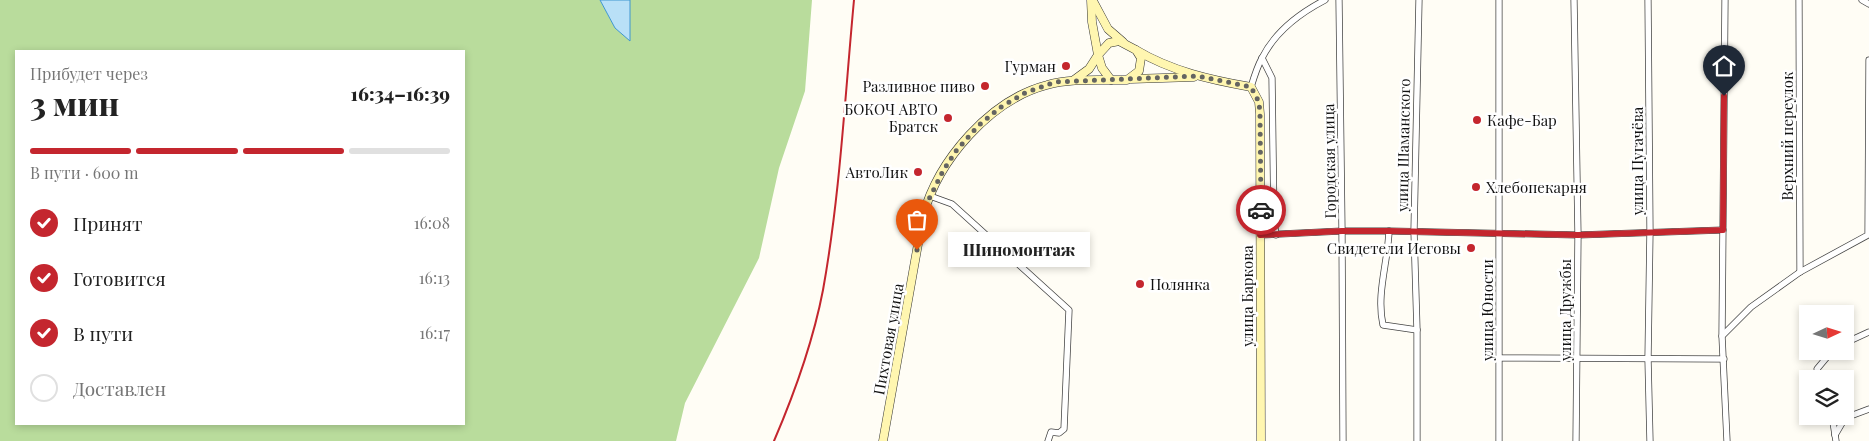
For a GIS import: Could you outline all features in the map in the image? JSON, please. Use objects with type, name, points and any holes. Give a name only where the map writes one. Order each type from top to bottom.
[{"type":"main road","points":[[1092,0],[1108,29],[1124,43],[1153,60],[1198,76],[1251,87]]},
{"type":"main road","points":[[1092,0],[1092,22],[1098,55],[1102,68],[1111,80],[1198,76]]},
{"type":"main road","points":[[1073,81],[1090,69],[1098,55],[1109,43],[1116,41],[1124,43]]},
{"type":"main road","points":[[1127,80],[1137,74],[1140,68],[1141,58],[1136,50]]},
{"type":"main road","name":"Пихтовая улица","points":[[884,441],[923,216],[930,196],[943,171],[966,138],[990,116],[1025,93],[1049,84],[1111,80]]},
{"type":"main road","name":"улица Баркова","points":[[1251,87],[1259,102],[1260,114],[1261,441]]},
{"type":"street","points":[[1251,87],[1262,58],[1271,44],[1296,18],[1325,0]]},
{"type":"street","name":"Городская улица","points":[[1339,0],[1343,441]]},
{"type":"street","name":"улица Шаманского","points":[[1417,441],[1418,330],[1414,231],[1420,0]]},
{"type":"street","name":"улица Юности","points":[[1499,0],[1499,441]]},
{"type":"street","name":"улица Дружбы","points":[[1574,0],[1578,235],[1576,441]]},
{"type":"street","name":"улица Пугачёва","points":[[1648,0],[1650,231],[1648,359],[1650,441]]},
{"type":"street","points":[[1725,0],[1722,336],[1727,441]]},
{"type":"street","name":"Верхний переулок","points":[[1799,0],[1800,272]]},
{"type":"street","points":[[1862,0],[1869,4]]},
{"type":"street","points":[[1262,58],[1272,78],[1274,221],[1276,235]]},
{"type":"street","points":[[1722,336],[1751,307],[1800,272],[1868,235],[1869,60]]},
{"type":"street","points":[[930,196],[952,204],[1069,310],[1064,429],[1059,433],[1051,432],[1048,441]]},
{"type":"street","points":[[1260,235],[1342,231],[1414,231],[1578,235],[1650,231],[1723,230]]},
{"type":"street","points":[[1389,231],[1387,259],[1381,284],[1380,315],[1383,325],[1418,330]]},
{"type":"street","points":[[1854,339],[1869,332]]},
{"type":"street","points":[[1499,358],[1724,359]]},
{"type":"street","points":[[1817,370],[1824,360]]},
{"type":"street","points":[[1835,438],[1845,418],[1869,408]]},
{"type":"street","points":[[1833,425],[1835,438]]},
{"type":"green space","points":[[0,0],[600,0],[615,28],[630,40],[630,0],[812,0],[805,91],[779,168],[759,258],[685,403],[676,441],[0,441]]},
{"type":"water","points":[[600,0],[630,0],[630,41],[615,28]]},
{"type":"railway","points":[[774,441],[803,367],[823,290],[838,182],[854,0]]},
{"type":"way so far","points":[[917,250],[923,216],[933,189],[966,138],[1001,107],[1025,93],[1055,82],[1198,76],[1251,87],[1259,102],[1260,114],[1261,210]]},
{"type":"place","name":"Гурман","points":[[1066,66]]},
{"type":"place","name":"Разливное пиво","points":[[985,86]]},
{"type":"place","name":"БОКОЧ АВТО Братск","points":[[948,118]]},
{"type":"place","name":"Кафе-Бар","points":[[1477,120]]},
{"type":"place","name":"АвтоЛик","points":[[918,172]]},
{"type":"place","name":"Хлебопекарня","points":[[1476,187]]},
{"type":"place","name":"Свидетели Иеговы","points":[[1471,248]]},
{"type":"place","name":"Шиномонтаж","points":[[917,250]]},
{"type":"place","name":"Полянка","points":[[1140,284]]},
{"type":"route","points":[[1261,210],[1260,235],[1342,231],[1578,235],[1650,231],[1723,230],[1724,96]]}]
